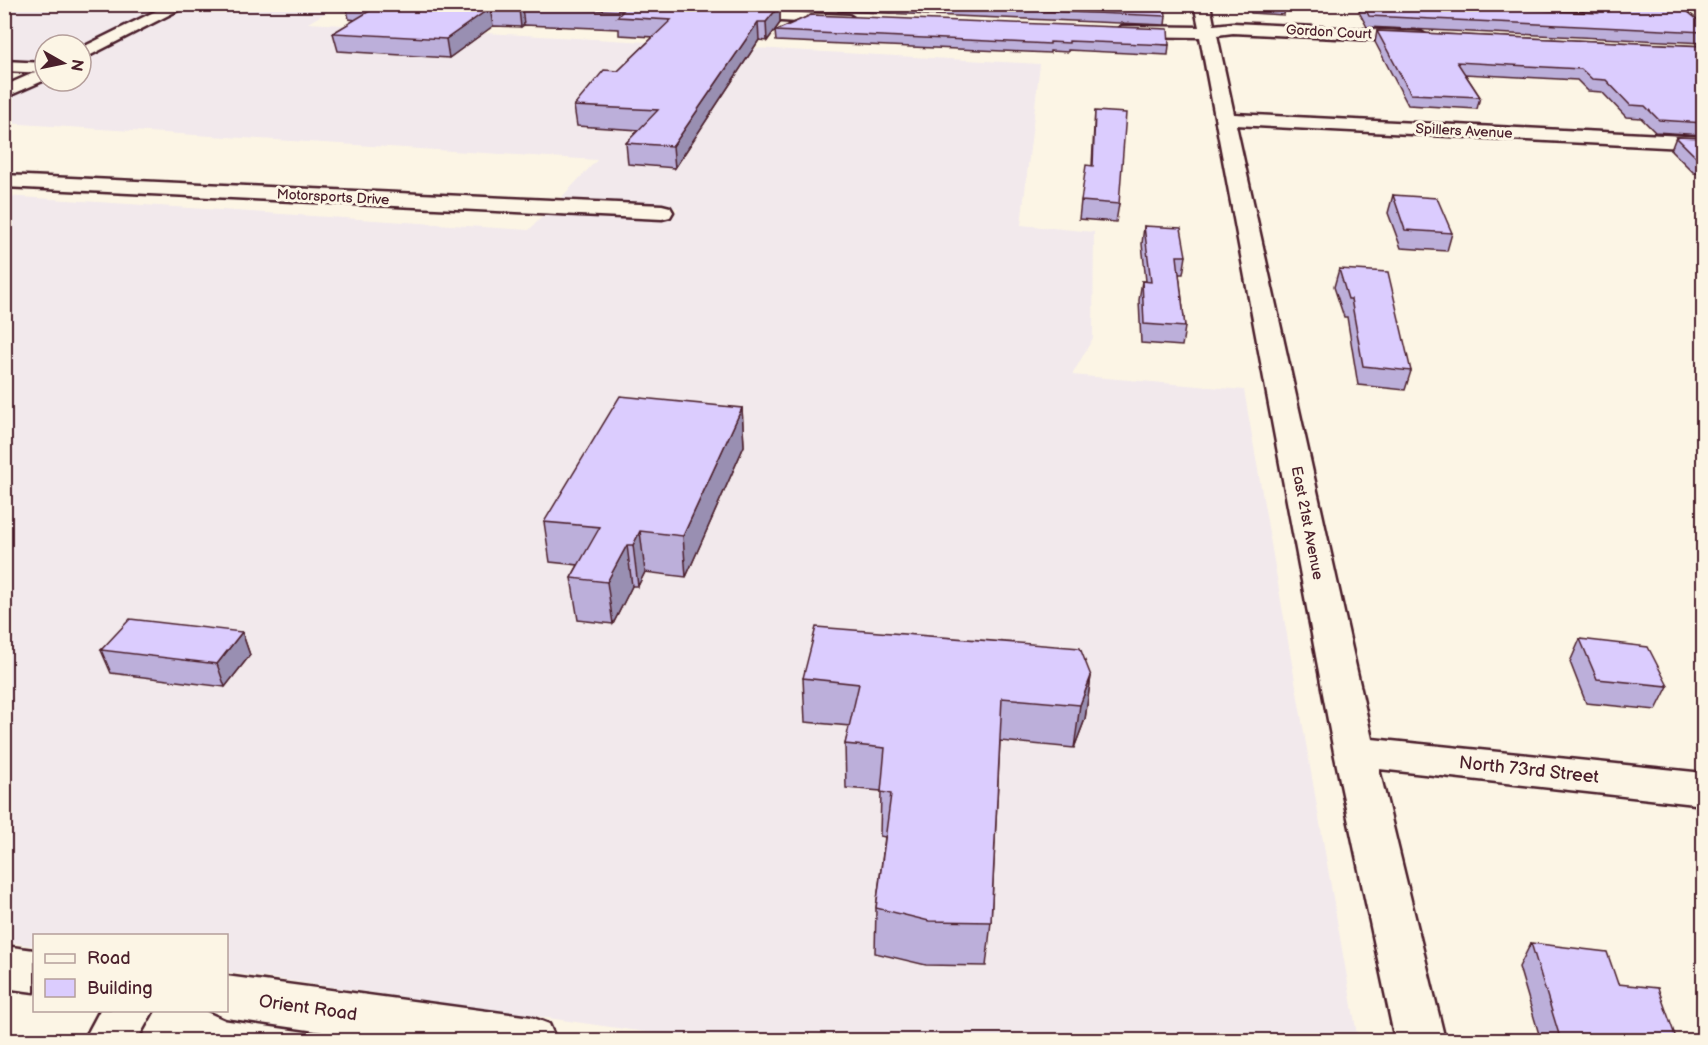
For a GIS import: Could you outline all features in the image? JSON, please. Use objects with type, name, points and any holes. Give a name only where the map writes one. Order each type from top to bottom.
[{"type":"street","points":[[93,49],[183,4]]},
{"type":"street","points":[[812,18],[823,4]]},
{"type":"street","points":[[1687,4],[1704,17]]},
{"type":"street","points":[[717,14],[870,21]]},
{"type":"street","name":"Gordon Court","points":[[1106,30],[1205,19],[1233,28],[1433,37]]},
{"type":"street","name":"East 21st Avenue","points":[[1205,19],[1354,752],[1420,1041]]},
{"type":"street","points":[[4,66],[33,67]]},
{"type":"street","points":[[4,93],[33,79]]},
{"type":"street","name":"Spillers Avenue","points":[[1226,118],[1704,143]]},
{"type":"street","name":"Motorsports Drive","points":[[4,181],[662,212]]},
{"type":"street","name":"North 73rd Street","points":[[1354,752],[1704,789]]},
{"type":"street","points":[[4,967],[33,971]]},
{"type":"street","name":"Orient Road","points":[[228,997],[531,1041]]},
{"type":"street","points":[[109,1041],[128,1012]]},
{"type":"shaded area","points":[[193,4],[339,5],[308,23],[1040,64],[1021,225],[1094,232],[1093,338],[1072,375],[1244,390],[1358,1040],[701,1040],[228,972],[228,934],[33,934],[33,946],[5,942],[5,196],[529,230],[547,212],[673,218],[678,208],[556,203],[597,160],[5,123],[4,99],[33,85],[33,93],[93,93],[93,55]]},
{"type":"shaded area","points":[[4,5],[174,5],[93,44],[93,33],[33,33],[33,64],[5,63]]},
{"type":"building","points":[[381,4],[780,5],[766,22],[758,22],[673,146],[626,143],[658,110],[574,106],[604,70],[618,71],[671,20],[617,17],[623,11],[490,8],[446,39],[333,33]]},
{"type":"building","points":[[873,4],[1161,4],[1165,6],[1166,16]]},
{"type":"building","points":[[1252,4],[1284,4],[1285,8],[1252,7]]},
{"type":"building","points":[[1363,4],[1420,4],[1598,13],[1590,4],[1678,4],[1704,25],[1704,32],[1369,16]]},
{"type":"building","points":[[811,15],[1168,29],[1169,45],[1069,41],[1069,43],[1050,42],[1050,44],[775,31]]},
{"type":"building","points":[[1377,31],[1704,46],[1704,123],[1659,120],[1645,106],[1630,105],[1606,80],[1592,79],[1581,69],[1457,62],[1480,97],[1411,94]]},
{"type":"building","points":[[1095,111],[1126,113],[1119,204],[1081,201],[1086,165],[1093,166]]},
{"type":"building","points":[[1676,137],[1704,138],[1704,160],[1699,160]]},
{"type":"building","points":[[1393,195],[1437,198],[1452,233],[1405,230]]},
{"type":"building","points":[[1144,226],[1181,228],[1186,256],[1177,256],[1185,327],[1144,324],[1142,281],[1151,282]]},
{"type":"building","points":[[1339,269],[1388,272],[1411,371],[1363,366],[1351,299],[1348,299]]},
{"type":"building","points":[[620,396],[742,408],[683,536],[640,531],[633,545],[627,545],[607,582],[571,578],[600,527],[544,522]]},
{"type":"building","points":[[130,619],[242,632],[217,664],[101,650]]},
{"type":"building","points":[[816,627],[1080,648],[1091,676],[1080,705],[1002,698],[991,922],[929,921],[876,908],[891,794],[881,792],[885,748],[845,744],[859,684],[803,678]]},
{"type":"building","points":[[1580,639],[1648,647],[1668,686],[1597,679]]},
{"type":"building","points":[[1531,943],[1607,952],[1618,984],[1658,988],[1677,1041],[1561,1041]]}]
